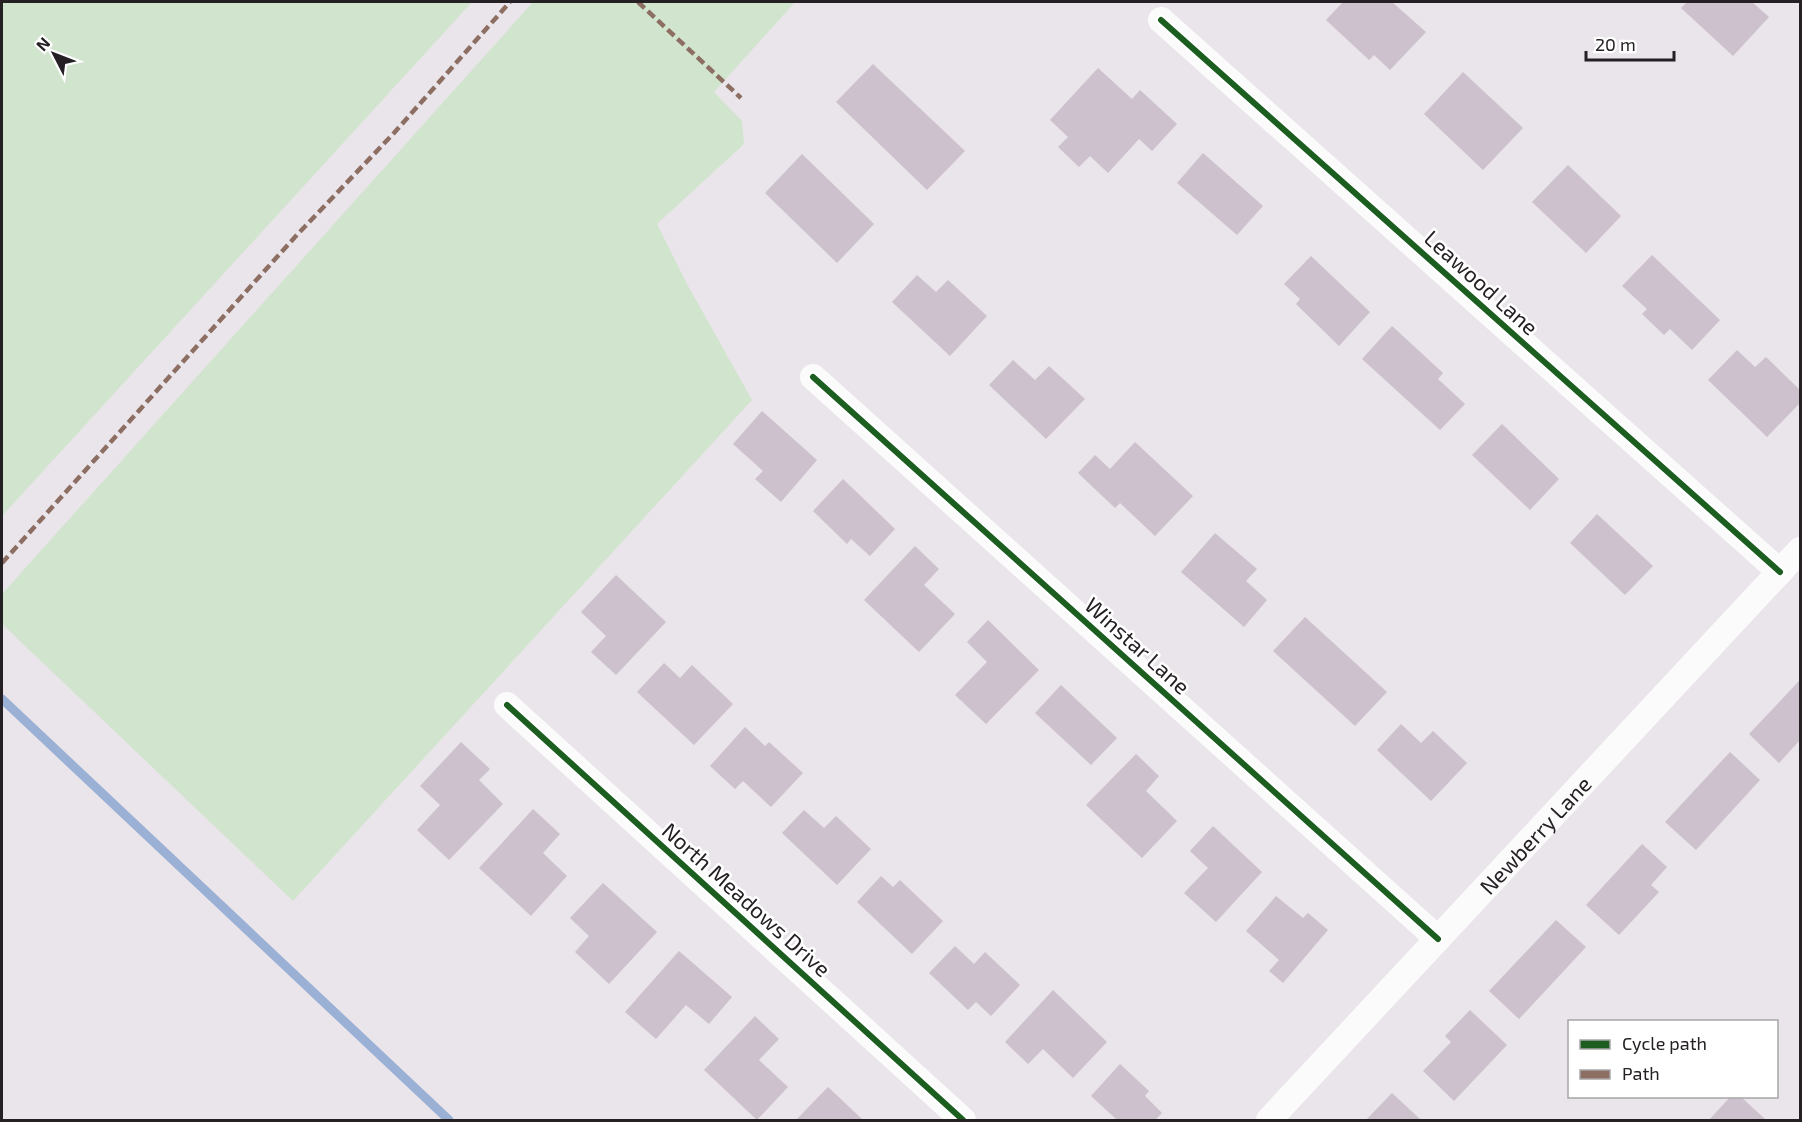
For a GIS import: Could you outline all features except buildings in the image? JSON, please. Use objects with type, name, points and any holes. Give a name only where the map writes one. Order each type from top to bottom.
[{"type":"street","name":"Leawood Lane","points":[[1161,20],[1780,572]]},
{"type":"street","name":"Winstar Lane","points":[[813,377],[1438,939]]},
{"type":"street","name":"Newberry Lane","points":[[1269,1120],[1800,550]]},
{"type":"street","name":"North Meadows Drive","points":[[507,705],[963,1120]]},
{"type":"green space","points":[[2,2],[472,2],[2,516]]},
{"type":"green space","points":[[533,2],[795,2],[714,92],[742,121],[744,144],[657,224],[687,284],[752,400],[293,901],[2,624],[2,594]]},
{"type":"waterway","points":[[2,699],[449,1120]]},
{"type":"marked path","points":[[2,563],[295,237],[394,133],[510,2]]},
{"type":"marked path","points":[[638,2],[741,98]]},
{"type":"cycle path","points":[[1161,20],[1780,572]]},
{"type":"cycle path","points":[[813,377],[1438,939]]},
{"type":"cycle path","points":[[507,705],[963,1120]]}]
